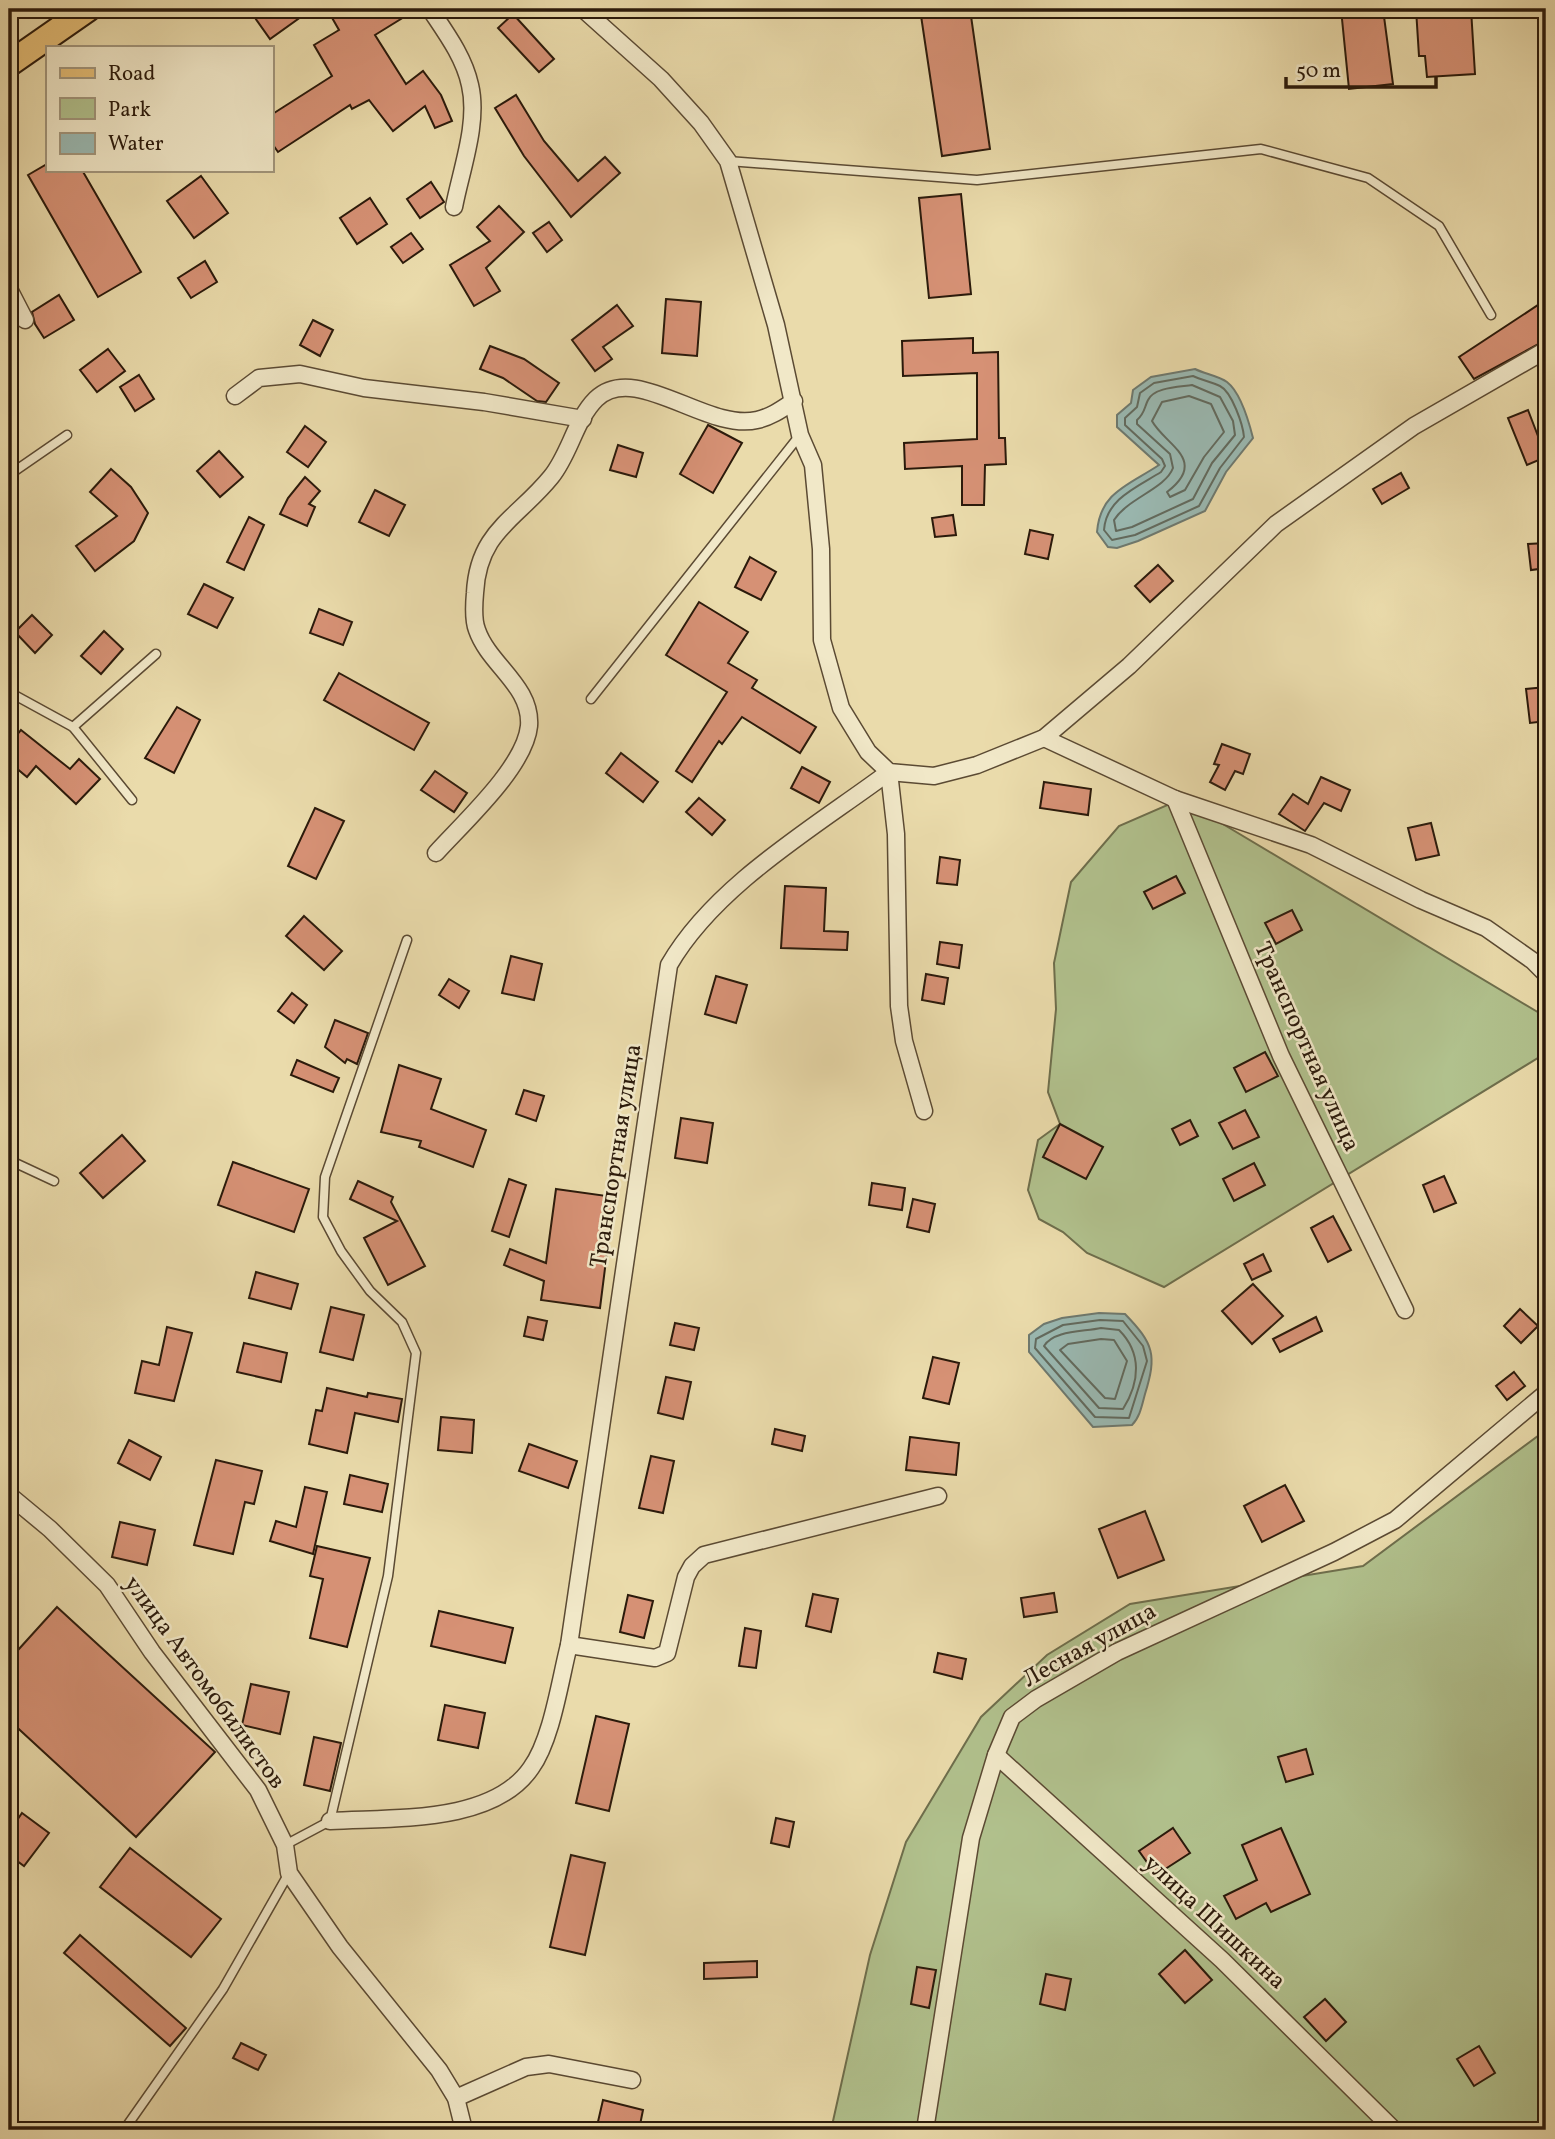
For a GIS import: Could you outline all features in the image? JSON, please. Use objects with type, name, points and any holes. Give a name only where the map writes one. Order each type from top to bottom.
[{"type":"main road","points":[[9,64],[57,18],[88,9]]},
{"type":"street","points":[[430,9],[460,55],[471,86],[472,116],[454,207]]},
{"type":"street","points":[[583,9],[661,79],[701,123],[728,161],[776,325],[800,435],[813,465],[821,549],[822,640],[842,708],[868,752],[889,772],[934,776],[977,765],[1044,738],[1129,666],[1276,524],[1415,426],[1546,350]]},
{"type":"street","points":[[9,289],[25,320]]},
{"type":"street","points":[[235,396],[259,378],[300,374],[364,388],[484,402],[583,419]]},
{"type":"street","points":[[436,853],[509,768],[522,748],[529,729],[529,709],[522,694],[476,630],[476,575],[485,551],[504,522],[551,478],[595,399],[613,388],[633,386],[701,412],[754,421],[775,414],[794,401]]},
{"type":"street","points":[[1044,738],[1175,799],[1311,845],[1421,900],[1486,928],[1540,959],[1546,974]]},
{"type":"street","points":[[889,772],[896,834],[900,1006],[904,1041],[924,1111]]},
{"type":"street","name":"Транспортная улица","points":[[330,1821],[442,1815],[479,1804],[511,1789],[532,1768],[545,1735],[569,1644],[669,965],[687,935],[721,897],[889,772]]},
{"type":"street","name":"Транспортная улица","points":[[1175,799],[1281,1056],[1405,1310]]},
{"type":"street","name":"Лесная улица","points":[[925,2130],[971,1838],[996,1755],[1012,1717],[1036,1699],[1117,1652],[1334,1552],[1395,1520],[1546,1393]]},
{"type":"street","name":"улица Автомобилистов","points":[[9,1495],[50,1529],[107,1585],[152,1652],[258,1790],[285,1845],[289,1873],[340,1947],[439,2070],[456,2098],[464,2130]]},
{"type":"street","points":[[569,1644],[654,1658],[667,1653],[686,1577],[692,1566],[704,1555],[938,1496]]},
{"type":"street","name":"улица Шишкина","points":[[996,1755],[1222,1960],[1394,2130]]},
{"type":"street","points":[[456,2098],[526,2067],[549,2064],[632,2080]]},
{"type":"lane","points":[[728,161],[977,180],[1261,149],[1368,178],[1439,226],[1491,315]]},
{"type":"lane","points":[[9,475],[67,435]]},
{"type":"lane","points":[[591,699],[800,435]]},
{"type":"lane","points":[[73,727],[156,654]]},
{"type":"lane","points":[[9,692],[73,727],[132,800]]},
{"type":"lane","points":[[285,1845],[330,1821],[388,1576],[416,1353],[402,1322],[370,1291],[335,1240],[323,1217],[325,1177],[407,940]]},
{"type":"lane","points":[[9,1160],[54,1181]]},
{"type":"lane","points":[[124,2130],[223,1989],[289,1873]]},
{"type":"green space","points":[[1181,799],[1546,1017],[1546,1053],[1164,1287],[1087,1253],[1063,1232],[1039,1219],[1028,1190],[1038,1140],[1060,1124],[1048,1092],[1056,1009],[1054,963],[1071,882],[1119,826]]},
{"type":"green space","points":[[1546,1430],[1546,2130],[831,2130],[870,1955],[906,1842],[981,1717],[1047,1655],[1130,1604],[1363,1566]]},
{"type":"water","points":[[1195,369],[1220,378],[1232,387],[1243,408],[1253,438],[1226,472],[1205,511],[1138,541],[1117,548],[1108,547],[1097,532],[1104,507],[1110,498],[1127,484],[1159,465],[1117,427],[1117,415],[1131,403],[1133,390],[1151,377]]},
{"type":"water","points":[[1099,1313],[1125,1314],[1142,1334],[1150,1351],[1152,1359],[1149,1381],[1140,1411],[1132,1425],[1093,1427],[1029,1352],[1029,1335],[1044,1324],[1062,1318]]},
{"type":"building","points":[[261,9],[312,9],[270,39],[253,15]]},
{"type":"building","points":[[327,9],[417,9],[375,35],[406,84],[423,71],[441,95],[452,121],[435,128],[425,106],[393,131],[369,100],[352,109],[350,105],[278,152],[273,145],[273,114],[332,76],[314,45],[339,30]]},
{"type":"building","points":[[920,9],[970,9],[990,149],[942,156]]},
{"type":"building","points":[[1341,9],[1383,9],[1393,84],[1349,89]]},
{"type":"building","points":[[1416,9],[1471,9],[1475,74],[1427,77],[1425,56],[1419,56]]},
{"type":"building","points":[[513,14],[554,59],[539,72],[498,28]]},
{"type":"building","points":[[516,95],[544,141],[578,181],[605,157],[620,173],[571,217],[524,156],[495,108]]},
{"type":"building","points":[[46,165],[46,172],[83,172],[141,272],[98,297],[28,175]]},
{"type":"building","points":[[201,176],[228,213],[194,238],[167,201]]},
{"type":"building","points":[[431,182],[444,202],[420,218],[407,199]]},
{"type":"building","points":[[961,194],[971,294],[929,298],[919,198]]},
{"type":"building","points":[[370,198],[387,224],[357,244],[340,218]]},
{"type":"building","points":[[499,206],[524,232],[486,268],[500,291],[474,306],[450,265],[490,241],[477,227]]},
{"type":"building","points":[[549,222],[562,240],[547,252],[533,233]]},
{"type":"building","points":[[411,233],[423,249],[403,263],[391,247]]},
{"type":"building","points":[[205,261],[217,282],[191,298],[178,278]]},
{"type":"building","points":[[59,295],[74,320],[44,338],[35,324],[32,312]]},
{"type":"building","points":[[666,299],[701,302],[697,356],[662,353]]},
{"type":"building","points":[[617,305],[633,326],[603,347],[612,359],[595,371],[572,340]]},
{"type":"building","points":[[1538,305],[1546,317],[1546,340],[1474,379],[1459,357]]},
{"type":"building","points":[[313,320],[333,330],[320,356],[300,345]]},
{"type":"building","points":[[973,338],[973,353],[998,352],[999,438],[1005,438],[1006,464],[985,465],[984,505],[962,505],[962,466],[905,469],[904,443],[977,439],[977,373],[903,376],[902,341]]},
{"type":"building","points":[[490,346],[524,359],[559,383],[546,402],[537,401],[503,378],[480,369]]},
{"type":"building","points":[[108,349],[125,371],[97,392],[80,370]]},
{"type":"building","points":[[139,375],[154,399],[135,411],[120,387]]},
{"type":"building","points":[[1528,410],[1546,457],[1527,465],[1508,418]]},
{"type":"building","points":[[708,425],[742,443],[713,493],[680,474]]},
{"type":"building","points":[[305,426],[326,442],[308,467],[287,452]]},
{"type":"building","points":[[618,445],[643,453],[636,477],[610,470]]},
{"type":"building","points":[[219,451],[243,477],[220,497],[197,471]]},
{"type":"building","points":[[111,469],[131,487],[148,513],[134,541],[95,571],[76,546],[117,516],[90,492]]},
{"type":"building","points":[[1401,473],[1409,488],[1382,504],[1373,489]]},
{"type":"building","points":[[305,477],[320,491],[309,504],[315,507],[307,526],[280,514],[288,498]]},
{"type":"building","points":[[375,490],[405,505],[389,536],[359,522]]},
{"type":"building","points":[[953,515],[956,535],[935,537],[932,518]]},
{"type":"building","points":[[249,517],[264,525],[244,570],[227,562]]},
{"type":"building","points":[[1030,530],[1053,535],[1048,559],[1025,554]]},
{"type":"building","points":[[1546,543],[1546,568],[1531,570],[1528,544]]},
{"type":"building","points":[[750,557],[776,572],[761,600],[735,587]]},
{"type":"building","points":[[1158,565],[1173,581],[1150,602],[1135,586]]},
{"type":"building","points":[[204,584],[233,598],[217,628],[188,614]]},
{"type":"building","points":[[699,602],[748,632],[728,663],[757,680],[752,688],[816,727],[800,753],[742,717],[722,744],[719,741],[692,782],[676,771],[727,692],[666,655]]},
{"type":"building","points":[[319,609],[352,622],[343,645],[310,633]]},
{"type":"building","points":[[32,615],[52,635],[35,653],[15,632]]},
{"type":"building","points":[[104,631],[123,649],[101,674],[81,656]]},
{"type":"building","points":[[339,673],[429,723],[414,750],[324,700]]},
{"type":"building","points":[[1546,687],[1546,721],[1530,723],[1526,689]]},
{"type":"building","points":[[177,707],[200,720],[174,773],[145,758]]},
{"type":"building","points":[[21,730],[70,769],[79,759],[100,779],[76,804],[36,766],[27,777],[9,762],[9,745]]},
{"type":"building","points":[[1222,744],[1250,754],[1243,774],[1235,771],[1225,790],[1210,782],[1219,765],[1214,764]]},
{"type":"building","points":[[621,753],[658,782],[643,802],[606,773]]},
{"type":"building","points":[[802,767],[830,782],[819,803],[791,788]]},
{"type":"building","points":[[435,771],[467,793],[454,812],[421,790]]},
{"type":"building","points":[[1321,777],[1350,790],[1341,811],[1324,803],[1305,831],[1279,814],[1293,794],[1308,804]]},
{"type":"building","points":[[1044,782],[1091,789],[1088,815],[1040,808]]},
{"type":"building","points":[[699,798],[725,820],[712,835],[686,812]]},
{"type":"building","points":[[315,808],[344,821],[316,879],[288,866]]},
{"type":"building","points":[[1431,823],[1439,855],[1416,860],[1408,828]]},
{"type":"building","points":[[940,857],[960,860],[957,885],[937,883]]},
{"type":"building","points":[[1176,876],[1185,893],[1153,909],[1144,892]]},
{"type":"building","points":[[785,886],[826,888],[824,931],[848,932],[847,950],[781,948]]},
{"type":"building","points":[[1292,910],[1302,930],[1276,944],[1265,923]]},
{"type":"building","points":[[304,916],[342,951],[324,970],[286,936]]},
{"type":"building","points":[[940,942],[962,945],[959,968],[937,964]]},
{"type":"building","points":[[511,956],[542,964],[534,1000],[502,993]]},
{"type":"building","points":[[926,974],[948,978],[944,1004],[922,1000]]},
{"type":"building","points":[[716,976],[747,985],[736,1023],[705,1014]]},
{"type":"building","points":[[449,979],[469,991],[459,1008],[439,995]]},
{"type":"building","points":[[292,993],[307,1005],[294,1023],[278,1011]]},
{"type":"building","points":[[335,1020],[368,1033],[357,1064],[347,1059],[345,1063],[325,1047]]},
{"type":"building","points":[[1265,1052],[1278,1076],[1246,1092],[1234,1068]]},
{"type":"building","points":[[297,1060],[339,1078],[333,1092],[291,1075]]},
{"type":"building","points":[[399,1065],[441,1079],[431,1109],[486,1130],[473,1167],[419,1147],[421,1141],[381,1132]]},
{"type":"building","points":[[524,1090],[544,1096],[536,1121],[516,1114]]},
{"type":"building","points":[[1245,1110],[1259,1137],[1233,1149],[1219,1123]]},
{"type":"building","points":[[681,1118],[713,1123],[707,1163],[675,1158]]},
{"type":"building","points":[[1190,1120],[1198,1136],[1180,1145],[1172,1129]]},
{"type":"building","points":[[1060,1124],[1103,1147],[1086,1179],[1043,1157]]},
{"type":"building","points":[[122,1135],[145,1161],[103,1198],[80,1173]]},
{"type":"building","points":[[233,1162],[309,1189],[294,1232],[218,1205]]},
{"type":"building","points":[[1254,1163],[1265,1185],[1234,1201],[1223,1179]]},
{"type":"building","points":[[1444,1176],[1456,1203],[1434,1212],[1423,1185]]},
{"type":"building","points":[[509,1179],[526,1185],[509,1237],[492,1231]]},
{"type":"building","points":[[358,1181],[393,1197],[391,1202],[425,1266],[388,1285],[364,1238],[397,1221],[350,1199]]},
{"type":"building","points":[[872,1183],[905,1188],[902,1210],[869,1205]]},
{"type":"building","points":[[556,1189],[614,1197],[600,1308],[541,1300],[544,1281],[504,1265],[510,1249],[546,1263]]},
{"type":"building","points":[[913,1199],[935,1204],[929,1232],[907,1227]]},
{"type":"building","points":[[1333,1216],[1351,1250],[1328,1262],[1311,1228]]},
{"type":"building","points":[[1263,1254],[1271,1271],[1252,1280],[1244,1264]]},
{"type":"building","points":[[256,1272],[298,1284],[291,1309],[249,1298]]},
{"type":"building","points":[[1253,1284],[1283,1316],[1252,1344],[1222,1311]]},
{"type":"building","points":[[331,1307],[364,1315],[353,1360],[320,1352]]},
{"type":"building","points":[[1520,1309],[1538,1326],[1521,1343],[1504,1326]]},
{"type":"building","points":[[528,1317],[547,1321],[543,1340],[524,1336]]},
{"type":"building","points":[[1316,1317],[1322,1331],[1280,1352],[1273,1339]]},
{"type":"building","points":[[675,1323],[699,1328],[694,1350],[670,1345]]},
{"type":"building","points":[[167,1327],[192,1333],[174,1401],[135,1393],[142,1361],[159,1365]]},
{"type":"building","points":[[244,1343],[287,1353],[281,1382],[237,1372]]},
{"type":"building","points":[[933,1357],[959,1363],[949,1404],[923,1398]]},
{"type":"building","points":[[1514,1372],[1525,1386],[1507,1400],[1496,1386]]},
{"type":"building","points":[[666,1377],[691,1382],[683,1419],[658,1413]]},
{"type":"building","points":[[327,1388],[367,1397],[368,1393],[402,1399],[398,1422],[355,1413],[347,1453],[309,1444],[316,1410],[322,1411]]},
{"type":"building","points":[[441,1417],[474,1420],[472,1453],[438,1450]]},
{"type":"building","points":[[775,1429],[805,1436],[802,1451],[772,1444]]},
{"type":"building","points":[[910,1437],[959,1443],[956,1475],[906,1470]]},
{"type":"building","points":[[129,1440],[161,1457],[150,1480],[118,1463]]},
{"type":"building","points":[[529,1444],[577,1461],[568,1488],[519,1471]]},
{"type":"building","points":[[651,1456],[674,1461],[663,1513],[639,1508]]},
{"type":"building","points":[[216,1460],[262,1471],[254,1504],[245,1502],[233,1554],[194,1545]]},
{"type":"building","points":[[350,1475],[388,1484],[382,1512],[344,1504]]},
{"type":"building","points":[[1285,1485],[1304,1521],[1262,1542],[1244,1506]]},
{"type":"building","points":[[305,1487],[327,1492],[313,1554],[270,1541],[276,1521],[296,1527]]},
{"type":"building","points":[[1145,1511],[1164,1560],[1118,1578],[1099,1529]]},
{"type":"building","points":[[120,1522],[155,1530],[147,1565],[112,1557]]},
{"type":"building","points":[[317,1546],[370,1558],[347,1647],[310,1638],[323,1579],[310,1576]]},
{"type":"building","points":[[1054,1593],[1057,1612],[1024,1617],[1021,1598]]},
{"type":"building","points":[[813,1594],[838,1599],[831,1632],[806,1626]]},
{"type":"building","points":[[628,1595],[653,1601],[644,1638],[620,1632]]},
{"type":"building","points":[[57,1607],[215,1752],[136,1837],[9,1720],[9,1660]]},
{"type":"building","points":[[439,1611],[513,1628],[505,1663],[431,1646]]},
{"type":"building","points":[[745,1628],[761,1631],[756,1668],[739,1666]]},
{"type":"building","points":[[938,1653],[966,1659],[962,1679],[934,1672]]},
{"type":"building","points":[[251,1684],[289,1692],[280,1734],[242,1725]]},
{"type":"building","points":[[445,1705],[485,1713],[478,1748],[438,1740]]},
{"type":"building","points":[[596,1716],[629,1724],[609,1811],[576,1803]]},
{"type":"building","points":[[314,1737],[341,1743],[330,1791],[304,1785]]},
{"type":"building","points":[[1306,1749],[1313,1774],[1286,1782],[1278,1757]]},
{"type":"building","points":[[22,1813],[49,1833],[24,1866],[9,1855],[9,1832]]},
{"type":"building","points":[[776,1818],[794,1822],[789,1847],[771,1843]]},
{"type":"building","points":[[1173,1828],[1190,1853],[1156,1875],[1139,1851]]},
{"type":"building","points":[[1281,1828],[1310,1894],[1271,1912],[1266,1903],[1236,1919],[1224,1896],[1257,1880],[1242,1845]]},
{"type":"building","points":[[130,1848],[221,1919],[191,1957],[100,1887]]},
{"type":"building","points":[[571,1855],[605,1863],[585,1955],[550,1947]]},
{"type":"building","points":[[80,1935],[186,2028],[170,2046],[64,1953]]},
{"type":"building","points":[[1185,1950],[1212,1980],[1185,2003],[1159,1974]]},
{"type":"building","points":[[757,1961],[757,1977],[704,1979],[704,1963]]},
{"type":"building","points":[[917,1967],[936,1970],[929,2008],[911,2004]]},
{"type":"building","points":[[1046,1974],[1071,1979],[1065,2010],[1040,2004]]},
{"type":"building","points":[[1325,1999],[1346,2022],[1326,2041],[1304,2017]]},
{"type":"building","points":[[241,2043],[266,2055],[258,2070],[233,2058]]},
{"type":"building","points":[[1479,2046],[1495,2073],[1474,2086],[1457,2059]]},
{"type":"building","points":[[603,2100],[643,2110],[639,2130],[597,2126]]}]
